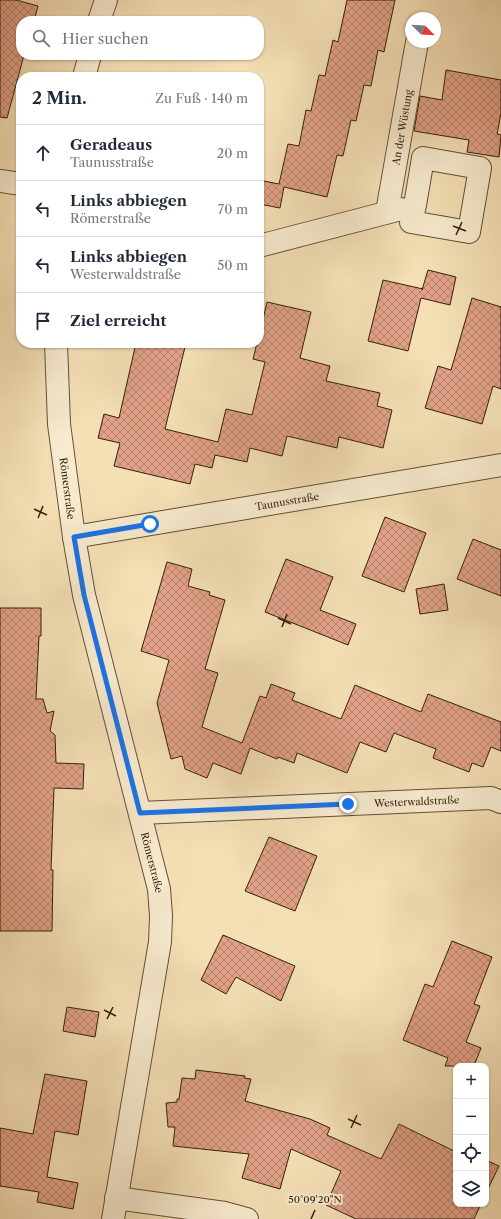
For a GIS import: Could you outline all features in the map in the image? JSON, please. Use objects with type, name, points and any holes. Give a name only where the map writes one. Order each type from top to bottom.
[{"type":"street","points":[[101,16],[106,0]]},
{"type":"street","name":"An der Wüstung","points":[[387,212],[416,48]]},
{"type":"street","points":[[85,72],[89,60]]},
{"type":"street","points":[[0,181],[16,183]]},
{"type":"street","points":[[264,245],[416,205]]},
{"type":"street","name":"Römerstraße","points":[[56,348],[60,424],[74,537],[84,595],[159,889],[162,916],[160,942],[114,1209]]},
{"type":"street","name":"Taunusstraße","points":[[74,537],[501,465]]},
{"type":"street","name":"Westerwaldstraße","points":[[140,813],[491,798],[501,802]]},
{"type":"street","points":[[114,1209],[225,1213],[247,1219]]},
{"type":"building","points":[[0,0],[16,0],[38,6],[35,16],[16,16],[16,60],[23,60],[19,72],[16,72],[16,85],[7,118],[0,117]]},
{"type":"building","points":[[347,0],[395,0],[384,52],[378,50],[371,86],[364,85],[356,121],[351,120],[343,156],[337,155],[327,197],[284,187],[280,208],[264,205],[264,181],[279,184],[288,144],[299,146],[306,110],[311,111],[319,75],[325,76],[333,40],[338,42]]},
{"type":"building","points":[[446,70],[501,80],[501,113],[497,134],[501,135],[499,157],[467,152],[469,140],[414,131],[420,96],[442,100]]},
{"type":"building","points":[[428,270],[456,277],[450,305],[421,298],[408,351],[368,341],[383,280],[422,289]]},
{"type":"building","points":[[472,298],[501,307],[501,389],[493,386],[482,424],[425,408],[438,366],[451,370]]},
{"type":"building","points":[[267,302],[311,312],[300,358],[330,366],[326,381],[380,393],[377,406],[392,410],[383,448],[339,437],[337,448],[287,436],[282,456],[250,448],[247,462],[215,455],[212,468],[195,464],[190,484],[114,466],[120,443],[98,438],[104,414],[119,418],[135,348],[185,348],[165,429],[218,442],[226,409],[252,415],[265,362],[253,359],[256,348],[264,348],[264,315]]},
{"type":"building","points":[[385,517],[426,533],[404,592],[362,576]]},
{"type":"building","points":[[473,539],[501,550],[501,596],[457,579]]},
{"type":"building","points":[[286,559],[333,577],[320,610],[356,624],[348,645],[265,612]]},
{"type":"building","points":[[167,562],[192,569],[188,586],[210,592],[209,595],[225,600],[205,669],[218,673],[202,727],[242,743],[260,696],[266,698],[271,684],[295,693],[292,700],[341,719],[355,685],[421,712],[428,694],[501,722],[501,751],[491,747],[483,767],[472,763],[469,772],[433,758],[436,749],[394,733],[386,752],[360,742],[347,773],[297,753],[294,763],[278,757],[277,759],[250,748],[241,774],[213,763],[207,778],[185,769],[182,756],[171,759],[157,703],[169,660],[141,651]]},
{"type":"building","points":[[444,584],[448,610],[420,614],[416,589]]},
{"type":"building","points":[[0,608],[41,608],[41,636],[39,636],[36,699],[43,699],[47,713],[54,711],[50,731],[55,735],[56,763],[84,764],[83,789],[54,788],[51,870],[53,870],[52,931],[0,931]]},
{"type":"building","points":[[269,837],[317,856],[295,911],[245,891]]},
{"type":"building","points":[[223,935],[295,966],[281,1001],[236,977],[226,994],[201,980]]},
{"type":"building","points":[[452,941],[492,957],[474,1004],[480,1006],[466,1042],[481,1048],[475,1063],[453,1063],[453,1066],[445,1066],[448,1058],[403,1040],[425,984],[433,987]]},
{"type":"building","points":[[67,1007],[99,1012],[95,1037],[63,1031]]},
{"type":"building","points":[[196,1070],[245,1076],[244,1078],[251,1079],[245,1101],[310,1119],[330,1128],[327,1135],[381,1159],[399,1124],[453,1151],[453,1207],[480,1207],[474,1219],[356,1219],[326,1205],[341,1171],[291,1149],[280,1189],[242,1178],[249,1154],[173,1146],[175,1127],[168,1127],[166,1103],[177,1102],[177,1099],[179,1099],[182,1078],[195,1079]]},
{"type":"building","points":[[45,1074],[87,1081],[78,1135],[55,1131],[47,1177],[78,1183],[73,1209],[37,1202],[39,1192],[0,1186],[0,1128],[33,1134]]},
{"type":"building","points":[[489,1161],[499,1166],[489,1187]]},
{"type":"route","points":[[150,524],[74,537],[84,595],[140,813],[348,804]]}]
